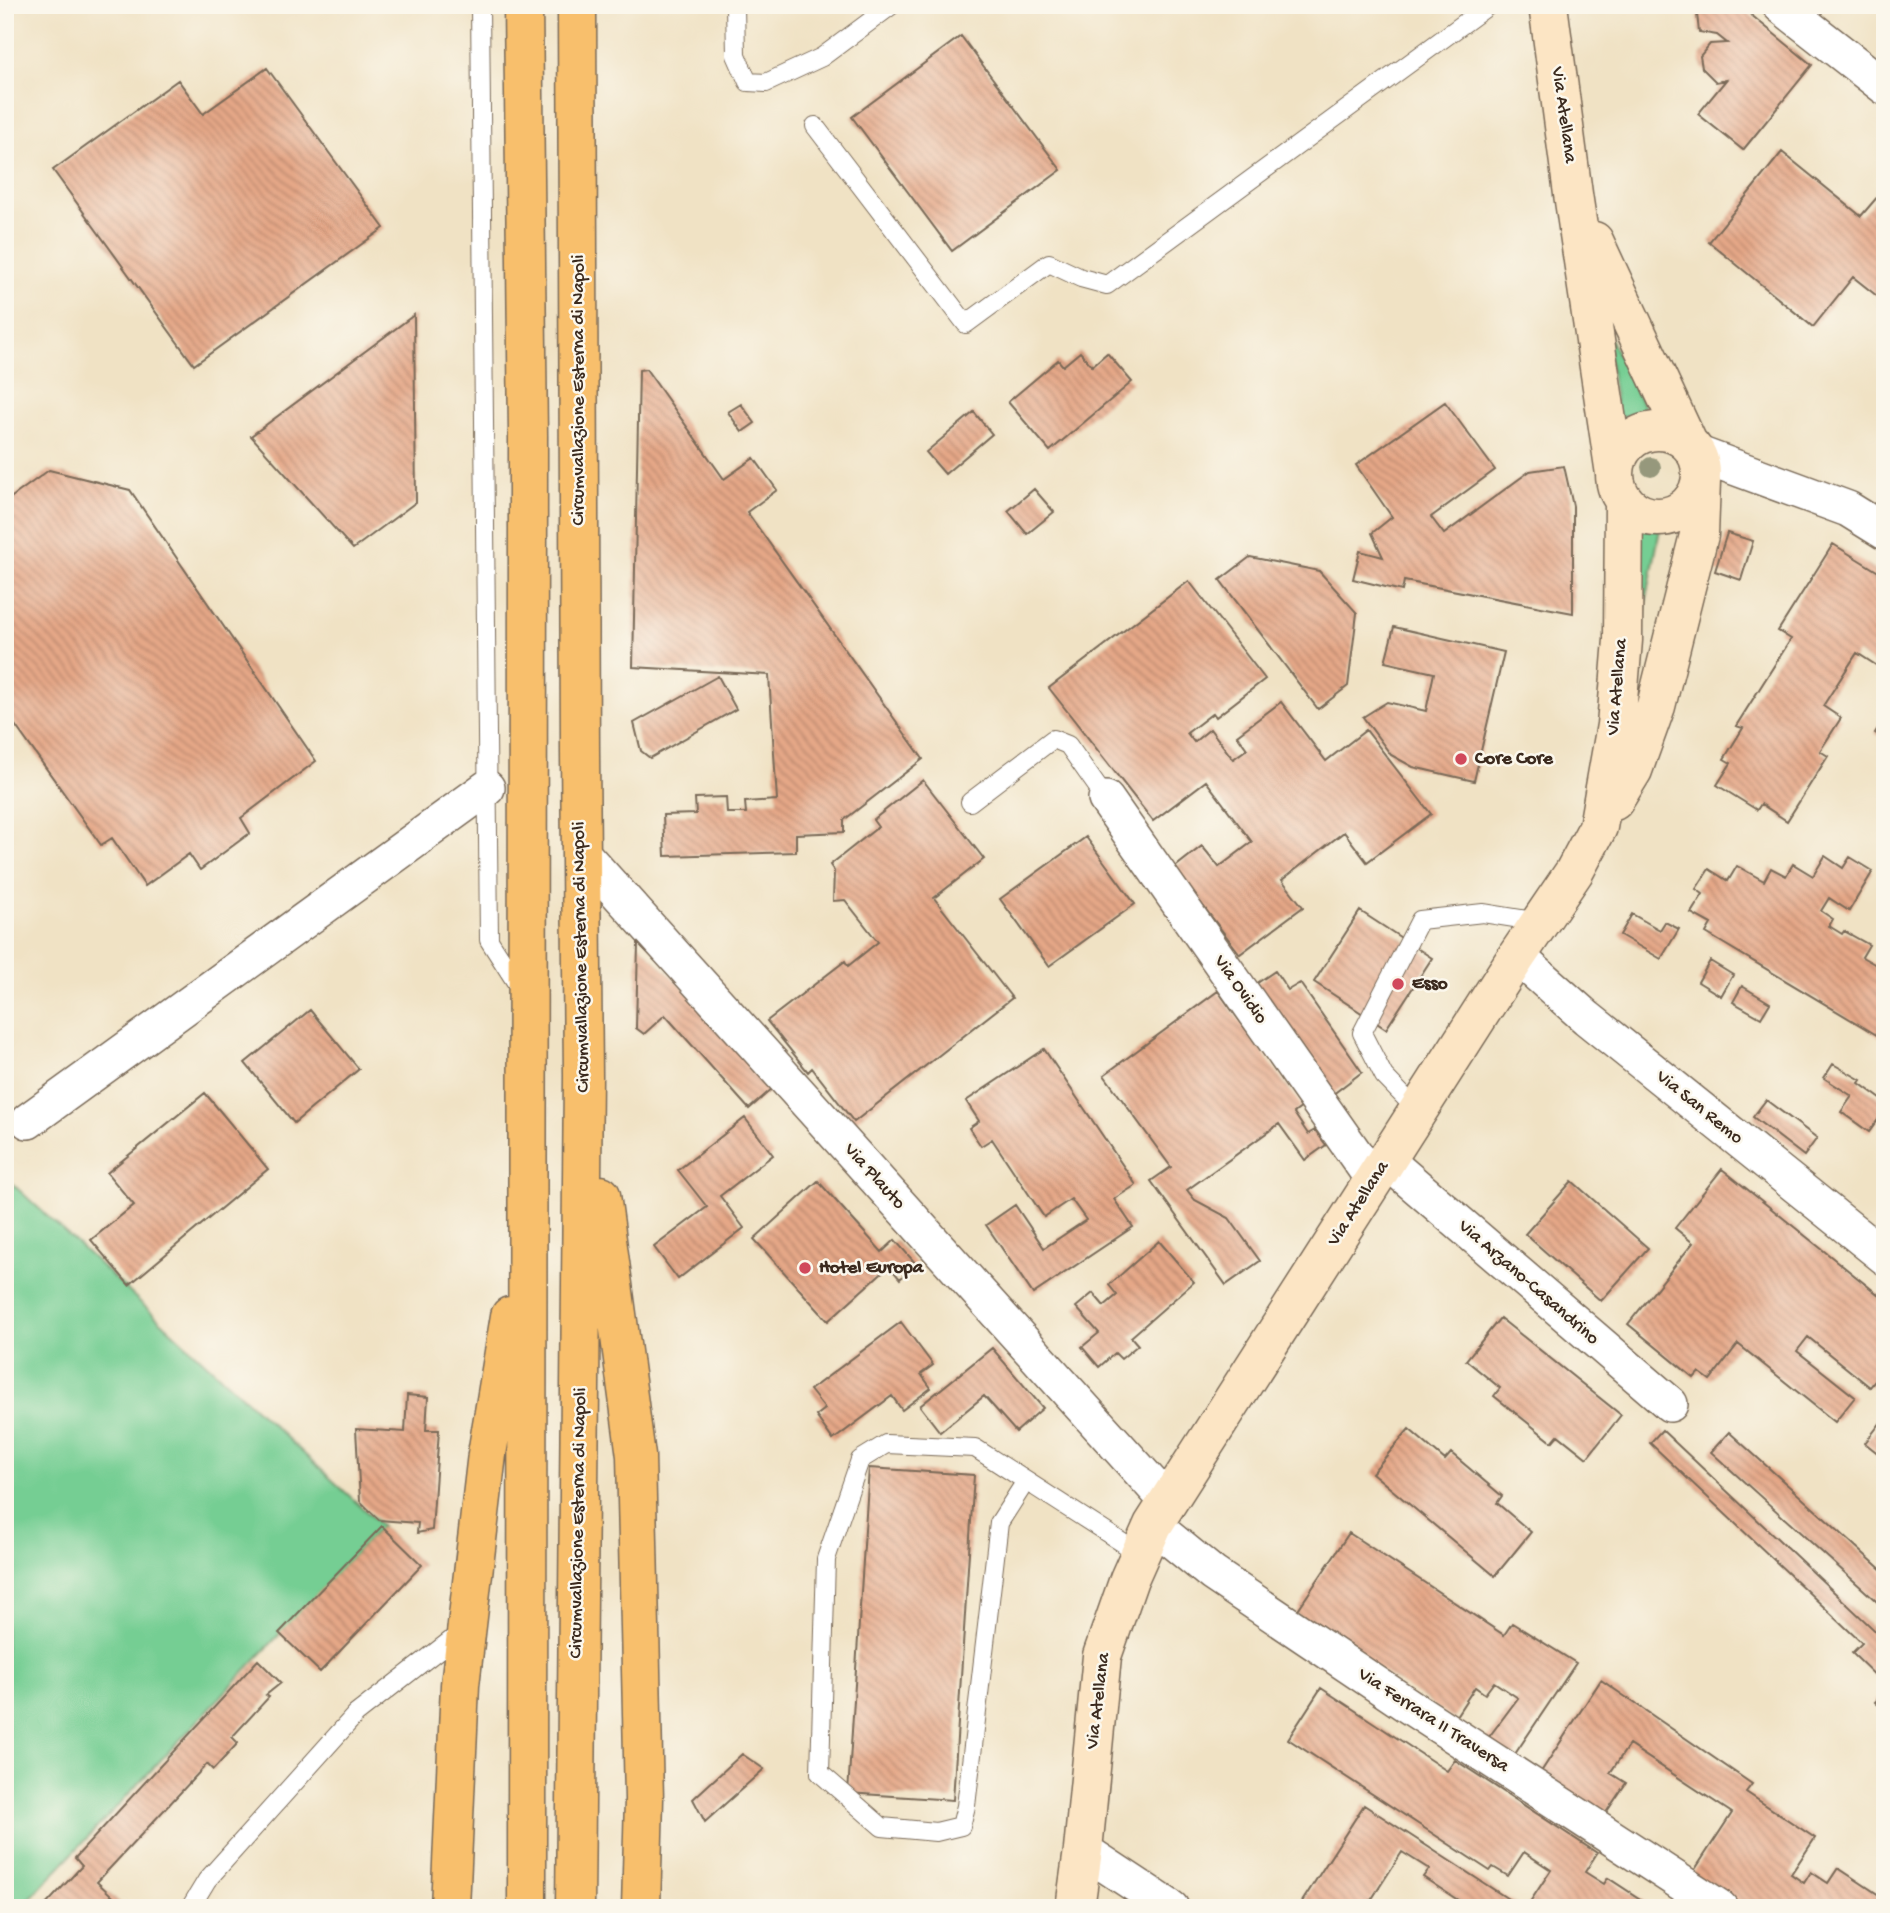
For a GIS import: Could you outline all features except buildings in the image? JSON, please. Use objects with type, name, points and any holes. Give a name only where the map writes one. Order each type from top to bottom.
[{"type":"highway","points":[[523,5],[528,435],[527,1908]]},
{"type":"highway","name":"Circumvallazione Esterna di Napoli","points":[[575,1908],[583,1076],[578,5]]},
{"type":"highway","points":[[583,1076],[636,1456],[644,1799],[641,1908]]},
{"type":"highway","points":[[450,1908],[460,1685],[487,1454],[528,1204]]},
{"type":"main road","name":"Via Atellana","points":[[1074,1908],[1083,1850],[1102,1656],[1154,1527],[1517,956],[1574,872],[1598,827],[1616,725],[1623,640],[1619,487],[1573,194],[1548,5]]},
{"type":"main road","points":[[1573,194],[1695,459],[1697,495],[1688,506],[1676,514],[1647,516],[1634,509],[1619,487],[1617,460],[1624,447],[1640,435],[1661,430],[1675,434],[1695,459],[1699,535],[1656,706],[1633,770],[1598,827]]},
{"type":"street","points":[[1780,5],[1883,82]]},
{"type":"street","points":[[1695,459],[1848,509],[1885,532]]},
{"type":"street","points":[[28,1121],[487,788]]},
{"type":"street","name":"Via Ovidio","points":[[1106,799],[1381,1171]]},
{"type":"street","name":"Via Plauto","points":[[580,851],[1154,1527]]},
{"type":"street","name":"Via San Remo","points":[[1517,956],[1587,1018],[1885,1257]]},
{"type":"street","name":"Via Arzano-Casandrino","points":[[1381,1171],[1670,1404]]},
{"type":"street","name":"Via Ferrara II Traversa","points":[[1154,1527],[1213,1574],[1409,1706],[1720,1908]]},
{"type":"street","points":[[1083,1850],[1171,1908]]},
{"type":"lane","points":[[480,5],[489,940],[529,1003]]},
{"type":"lane","points":[[735,5],[736,55],[748,82],[766,83],[822,57],[892,5]]},
{"type":"lane","points":[[815,126],[966,324],[1049,262],[1081,278],[1107,285],[1489,5]]},
{"type":"lane","points":[[970,802],[1053,739],[1068,744],[1106,799]]},
{"type":"lane","points":[[1418,1111],[1384,1076],[1362,1033],[1420,920],[1483,913],[1540,922]]},
{"type":"lane","points":[[1026,1481],[999,1523],[968,1793],[961,1826],[936,1832],[882,1827],[820,1773],[826,1559],[860,1460],[886,1444],[975,1448],[1026,1481],[1154,1527]]},
{"type":"lane","points":[[190,1908],[207,1880],[356,1714],[467,1628]]},
{"type":"green space","points":[[1606,331],[1647,412],[1617,418]]},
{"type":"green space","points":[[1633,528],[1660,529],[1640,634]]},
{"type":"green space","points":[[5,1177],[382,1526],[21,1908],[5,1908]]},
{"type":"place","name":"Core Core","points":[[1461,759]]},
{"type":"place","name":"Esso","points":[[1398,984]]},
{"type":"place","name":"Hotel Europa","points":[[805,1268]]}]
